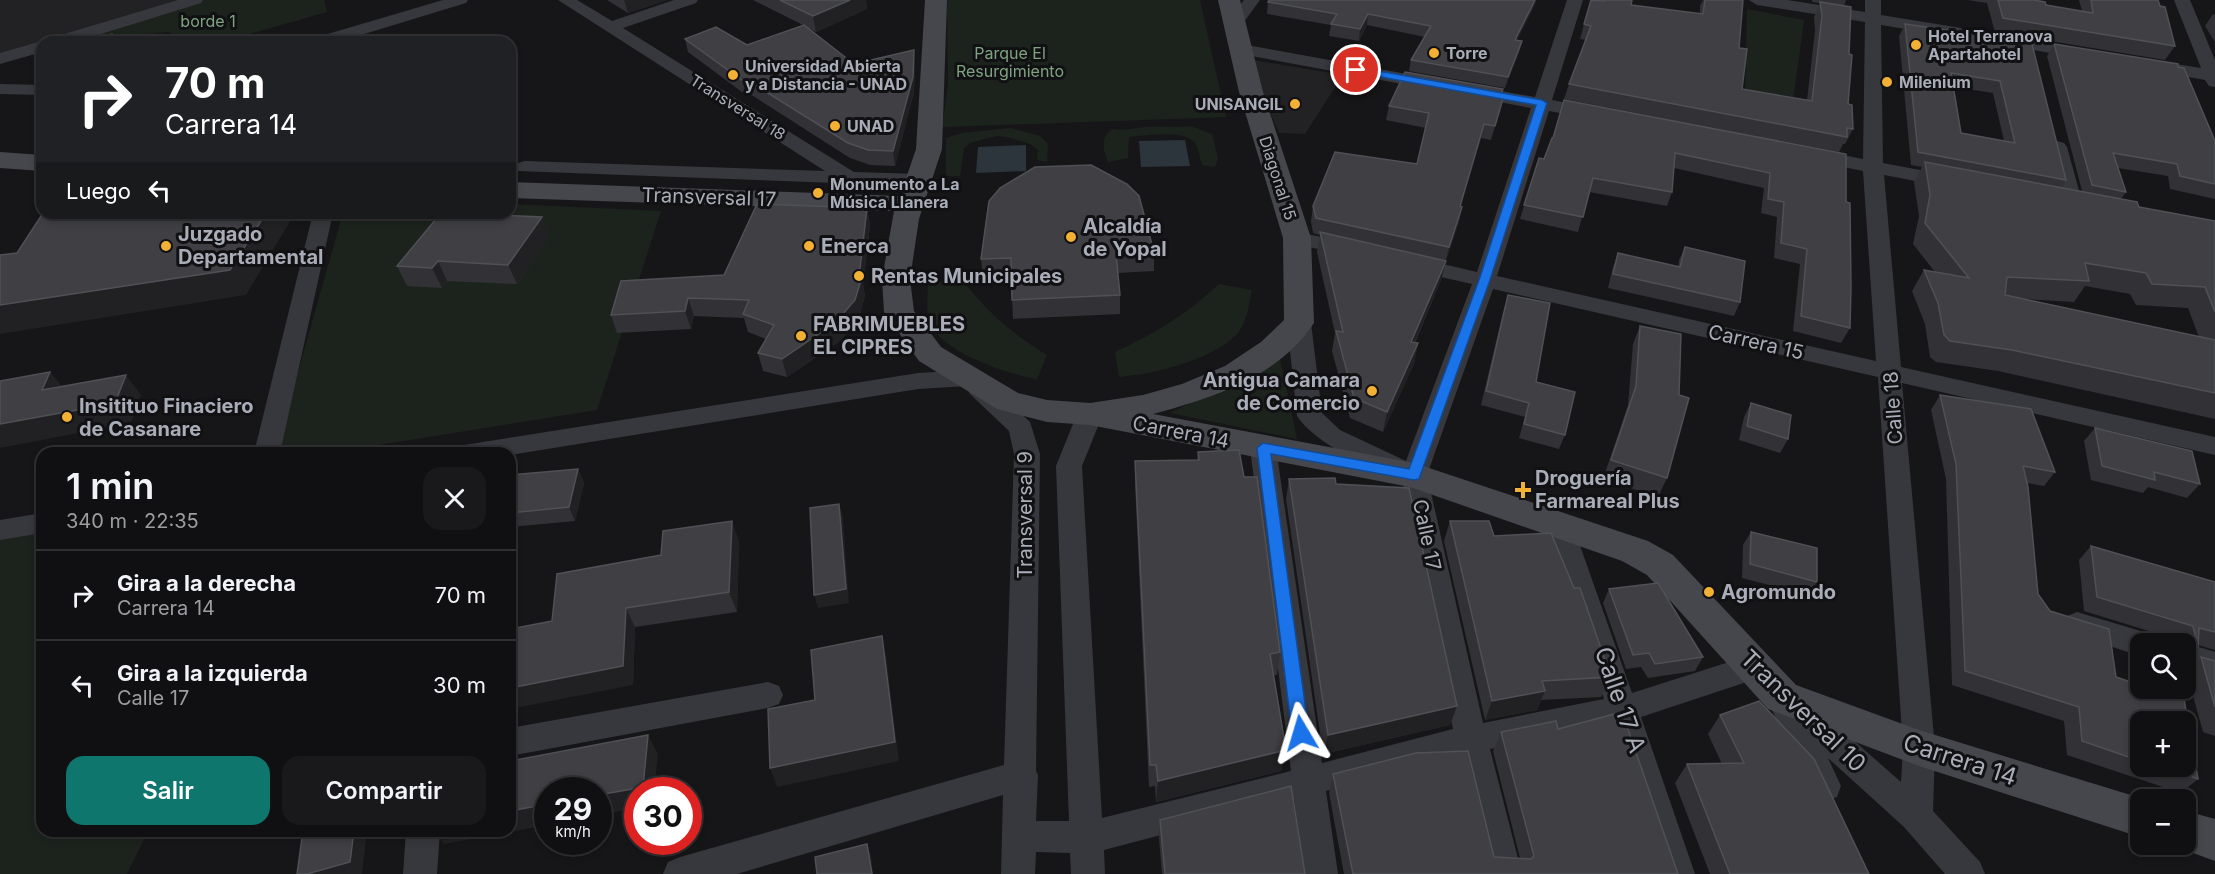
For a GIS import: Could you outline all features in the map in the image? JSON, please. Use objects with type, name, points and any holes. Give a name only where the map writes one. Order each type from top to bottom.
[{"type":"street","points":[[77,36],[195,0]]},
{"type":"street","points":[[340,36],[460,0]]},
{"type":"street","name":"Transversal 18","points":[[566,0],[850,178],[905,196]]},
{"type":"street","points":[[611,27],[690,0]]},
{"type":"street","name":"Transversal 9","points":[[936,0],[929,149],[905,196],[896,279],[900,312],[930,354],[971,380],[1021,428],[1027,454],[1022,775],[1018,874]]},
{"type":"street","points":[[1232,11],[1252,0]]},
{"type":"street","name":"Calle 17","points":[[1505,874],[1471,739],[1414,475],[1485,280],[1575,0]]},
{"type":"street","points":[[1756,0],[1873,9],[1982,36],[2100,56]]},
{"type":"street","points":[[2182,0],[2214,78]]},
{"type":"street","name":"Calle 18","points":[[1873,9],[1873,167],[1919,748],[1916,816]]},
{"type":"street","name":"Diagonal 15","points":[[1232,11],[1251,92],[1298,238],[1299,323]]},
{"type":"street","points":[[385,36],[402,18]]},
{"type":"street","points":[[2033,45],[2038,67]]},
{"type":"street","points":[[0,59],[36,48]]},
{"type":"street","points":[[1241,49],[1610,116]]},
{"type":"street","points":[[2134,62],[2214,78]]},
{"type":"street","points":[[0,89],[36,90]]},
{"type":"street","points":[[2054,133],[2073,205]]},
{"type":"street","points":[[1793,151],[1967,185]]},
{"type":"street","points":[[516,159],[549,192]]},
{"type":"street","points":[[0,160],[36,163]]},
{"type":"street","points":[[525,167],[850,178],[905,196]]},
{"type":"street","name":"Transversal 17","points":[[516,190],[905,196]]},
{"type":"street","points":[[2049,200],[2095,209]]},
{"type":"street","points":[[268,447],[322,219]]},
{"type":"street","name":"Carrera 15","points":[[1298,238],[2215,446]]},
{"type":"street","points":[[504,447],[906,382],[971,380],[1008,401],[1047,411],[1090,414],[1143,406],[1192,392],[1236,373],[1272,349],[1299,323]]},
{"type":"street","name":"Carrera 14","points":[[1299,323],[1310,416],[1331,436],[1414,475],[1635,551]]},
{"type":"street","points":[[1088,874],[1069,466],[1090,414]]},
{"type":"street","name":"Carrera 14","points":[[1090,414],[1414,475]]},
{"type":"street","points":[[1263,448],[1321,874]]},
{"type":"street","points":[[0,530],[36,524]]},
{"type":"street","name":"Calle 17 A","points":[[1561,527],[1678,874]]},
{"type":"street","name":"Transversal 10","points":[[1635,551],[1660,565],[1782,697],[1916,816],[1968,874]]},
{"type":"street","points":[[2048,615],[2130,640]]},
{"type":"street","points":[[2196,659],[2215,665]]},
{"type":"street","points":[[1019,836],[1088,838],[1471,739],[1624,709],[1754,667]]},
{"type":"street","points":[[516,741],[768,695]]},
{"type":"street","points":[[1782,697],[1838,812]]},
{"type":"street","name":"Carrera 14","points":[[1782,697],[1919,748],[2130,814]]},
{"type":"street","points":[[680,874],[1022,775]]},
{"type":"street","points":[[2196,834],[2215,840]]},
{"type":"street","points":[[420,874],[423,837]]},
{"type":"shaded area","points":[[0,0],[186,0],[64,36],[36,36],[36,44],[0,55]]},
{"type":"shaded area","name":"UNISANGIL","points":[[1247,59],[1343,75],[1305,134],[1279,133]]},
{"type":"shaded area","points":[[1185,140],[1190,166],[1141,167],[1139,141]]},
{"type":"shaded area","points":[[1026,145],[1026,171],[976,173],[978,147]]},
{"type":"green space","name":"borde 1","points":[[198,0],[324,0],[327,12],[243,36],[177,36],[168,32],[101,36],[88,33]]},
{"type":"green space","name":"Parque El Resurgimiento","points":[[947,0],[1200,0],[1226,117],[942,127],[948,86]]},
{"type":"green space","points":[[1747,9],[1804,20],[1792,108],[1745,101]]},
{"type":"green space","points":[[1191,126],[1212,134],[1218,158],[1215,167],[1202,165],[1197,146],[1192,140],[1166,134],[1129,137],[1128,158],[1108,162],[1104,140],[1112,129]]},
{"type":"green space","points":[[1011,128],[1040,136],[1048,144],[1047,162],[1037,160],[1038,150],[1030,144],[997,136],[970,143],[964,148],[960,176],[946,176],[946,138],[962,133]]},
{"type":"green space","points":[[516,204],[661,211],[597,410],[366,447],[277,447],[341,219],[516,219]]},
{"type":"green space","points":[[962,279],[1001,322],[1047,355],[1037,379],[994,367],[962,353],[938,334],[928,314],[928,283]]},
{"type":"green space","points":[[1219,284],[1252,290],[1245,319],[1237,334],[1213,351],[1182,364],[1149,373],[1119,377],[1115,352],[1170,322],[1195,305]]},
{"type":"green space","points":[[1280,359],[1297,439],[1170,413]]},
{"type":"green space","points":[[36,524],[36,837],[145,837],[127,874],[0,874],[0,530]]},
{"type":"building","points":[[780,0],[850,0],[813,16]]},
{"type":"building","points":[[1269,0],[1535,0],[1515,40],[1522,41],[1508,77],[1411,60],[1431,26],[1368,14],[1360,29],[1331,24],[1337,14],[1268,2]]},
{"type":"building","points":[[1591,0],[1632,0],[1631,5],[1703,14],[1705,0],[1743,0],[1739,48],[1747,49],[1742,89],[1812,101],[1822,16],[1820,2],[1851,7],[1849,54],[1852,55],[1848,104],[1852,105],[1853,129],[1847,128],[1847,137],[1569,84],[1591,26],[1584,24]]},
{"type":"building","points":[[1998,0],[2034,0],[2045,2],[2046,5],[2093,13],[2091,0],[2158,0],[2160,6],[2165,7],[2175,46],[2003,18]]},
{"type":"building","points":[[1905,24],[2007,39],[2006,36],[2031,40],[2066,180],[1918,152]],"holes":[[[1951,73],[2000,81],[2015,143],[1961,133]]]},
{"type":"building","points":[[804,25],[854,64],[914,50],[913,77],[893,151],[868,150],[848,143],[747,80],[743,81],[685,39],[716,27],[747,45]]},
{"type":"building","points":[[2054,44],[2178,64],[2178,67],[2184,68],[2215,141],[2215,184],[2180,176],[2177,164],[2113,153],[2126,192],[2092,185]]},
{"type":"building","points":[[1405,72],[1503,89],[1501,94],[1504,95],[1495,126],[1484,124],[1449,247],[1316,218],[1313,206],[1335,152],[1417,164],[1429,113],[1389,106]]},
{"type":"building","points":[[1564,100],[1846,154],[1846,202],[1850,203],[1850,328],[1801,316],[1807,249],[1781,243],[1784,202],[1768,199],[1770,173],[1675,153],[1672,192],[1593,178],[1583,217],[1524,205],[1539,158],[1544,159],[1553,138]]},
{"type":"building","points":[[1925,162],[2137,202],[2139,207],[2215,221],[2215,312],[2205,287],[2152,284],[2146,273],[2085,263],[2089,281],[2007,277],[2005,295],[2215,340],[2215,393],[2012,350],[1950,341],[1944,335],[1938,303],[1924,270],[1969,278],[1925,223],[1930,195]]},
{"type":"building","points":[[1091,165],[1127,184],[1139,196],[1154,252],[1116,254],[1120,295],[1012,300],[1011,258],[981,259],[989,201],[1000,188],[1035,167]]},
{"type":"building","points":[[757,204],[867,208],[859,277],[862,277],[855,300],[836,322],[782,359],[758,353],[774,325],[743,314],[749,300],[688,298],[685,311],[611,315],[621,281],[724,275]]},
{"type":"building","points":[[542,217],[508,265],[438,261],[432,268],[397,266],[436,219]]},
{"type":"building","points":[[39,219],[262,219],[230,270],[0,305],[0,255],[17,253]]},
{"type":"building","points":[[1320,232],[1446,261],[1411,342],[1418,343],[1387,412],[1354,398],[1336,331],[1343,332]]},
{"type":"building","points":[[1685,247],[1745,261],[1740,302],[1613,274],[1618,253],[1680,267]]},
{"type":"building","points":[[1508,295],[1550,303],[1536,382],[1575,392],[1565,435],[1524,424],[1529,403],[1486,391]]},
{"type":"building","points":[[1640,326],[1681,334],[1679,395],[1689,398],[1667,478],[1611,460],[1636,386]]},
{"type":"building","points":[[50,372],[42,390],[126,375],[115,403],[0,424],[0,381]]},
{"type":"building","points":[[1940,395],[2031,409],[2055,472],[2023,466],[2028,487],[2038,594],[2050,611],[2109,629],[2116,677],[2130,682],[2130,699],[2184,699],[2186,711],[2130,711],[2130,758],[2082,741],[2079,707],[1965,671],[1956,464]]},
{"type":"building","points":[[1751,403],[1791,415],[1788,439],[1747,426]]},
{"type":"building","points":[[2095,428],[2192,451],[2200,484],[2154,472],[2155,480],[2102,466]]},
{"type":"building","points":[[1239,450],[1244,477],[1257,477],[1280,652],[1270,654],[1286,750],[1158,781],[1156,765],[1150,765],[1135,461],[1199,460],[1198,452]]},
{"type":"building","points":[[578,469],[569,507],[516,512],[516,474]]},
{"type":"building","points":[[1335,478],[1336,484],[1409,488],[1457,706],[1328,735],[1289,479]]},
{"type":"building","points":[[839,504],[846,589],[814,595],[810,508]]},
{"type":"building","points":[[732,521],[729,592],[626,608],[623,666],[516,687],[516,628],[552,621],[557,574],[661,555],[663,531]]},
{"type":"building","points":[[1450,521],[1489,521],[1494,536],[1551,533],[1574,588],[1580,588],[1611,677],[1542,681],[1545,691],[1492,701]]},
{"type":"building","points":[[1751,532],[1817,548],[1817,582],[1750,564]]},
{"type":"building","points":[[2091,546],[2215,582],[2215,632],[2199,628],[2198,647],[2193,626],[2097,597]]},
{"type":"building","points":[[1658,583],[1703,657],[1655,664],[1649,653],[1633,655],[1609,589]]},
{"type":"building","points":[[882,636],[895,742],[770,768],[768,709],[815,700],[811,650]]},
{"type":"building","points":[[2201,657],[2215,661],[2215,707]]},
{"type":"building","points":[[1759,701],[1814,759],[1869,874],[1730,874],[1687,764],[1744,763],[1720,715]]},
{"type":"building","points":[[1622,712],[1678,874],[1353,874],[1333,774],[1416,753],[1468,751],[1494,857],[1531,859],[1534,856],[1501,732],[1556,721],[1558,729]]},
{"type":"building","points":[[648,735],[644,777],[624,777],[624,790],[612,793],[612,777],[534,777],[534,807],[516,810],[516,760]]},
{"type":"building","points":[[1291,786],[1305,874],[1165,874],[1160,820]]},
{"type":"building","points":[[302,837],[353,837],[350,862],[307,874],[297,874]]},
{"type":"building","points":[[867,844],[872,874],[817,874],[815,857]]},
{"type":"place","name":"Hotel Terranova Apartahotel","points":[[1916,45]]},
{"type":"place","name":"Torre","points":[[1434,53]]},
{"type":"place","name":"Universidad Abierta y a Distancia - UNAD","points":[[733,75]]},
{"type":"place","name":"Milenium","points":[[1887,82]]},
{"type":"place","name":"UNISANGIL","points":[[1295,104]]},
{"type":"place","name":"UNAD","points":[[835,126]]},
{"type":"place","name":"Monumento a La Música Llanera","points":[[818,193]]},
{"type":"place","name":"Alcaldía de Yopal","points":[[1071,237]]},
{"type":"place","name":"Juzgado Departamental","points":[[166,246]]},
{"type":"place","name":"Enerca","points":[[809,246]]},
{"type":"place","name":"Rentas Municipales","points":[[859,276]]},
{"type":"place","name":"FABRIMUEBLES EL CIPRES","points":[[801,336]]},
{"type":"place","name":"Antigua Camara de Comercio","points":[[1372,391]]},
{"type":"place","name":"Insitituo Finaciero de Casanare","points":[[67,417]]},
{"type":"place","name":"Droguería Farmareal Plus","points":[[1523,490]]},
{"type":"place","name":"Agromundo","points":[[1709,592]]},
{"type":"route","points":[[1301,733],[1263,448],[1414,475],[1485,280],[1542,103],[1356,70]]}]
